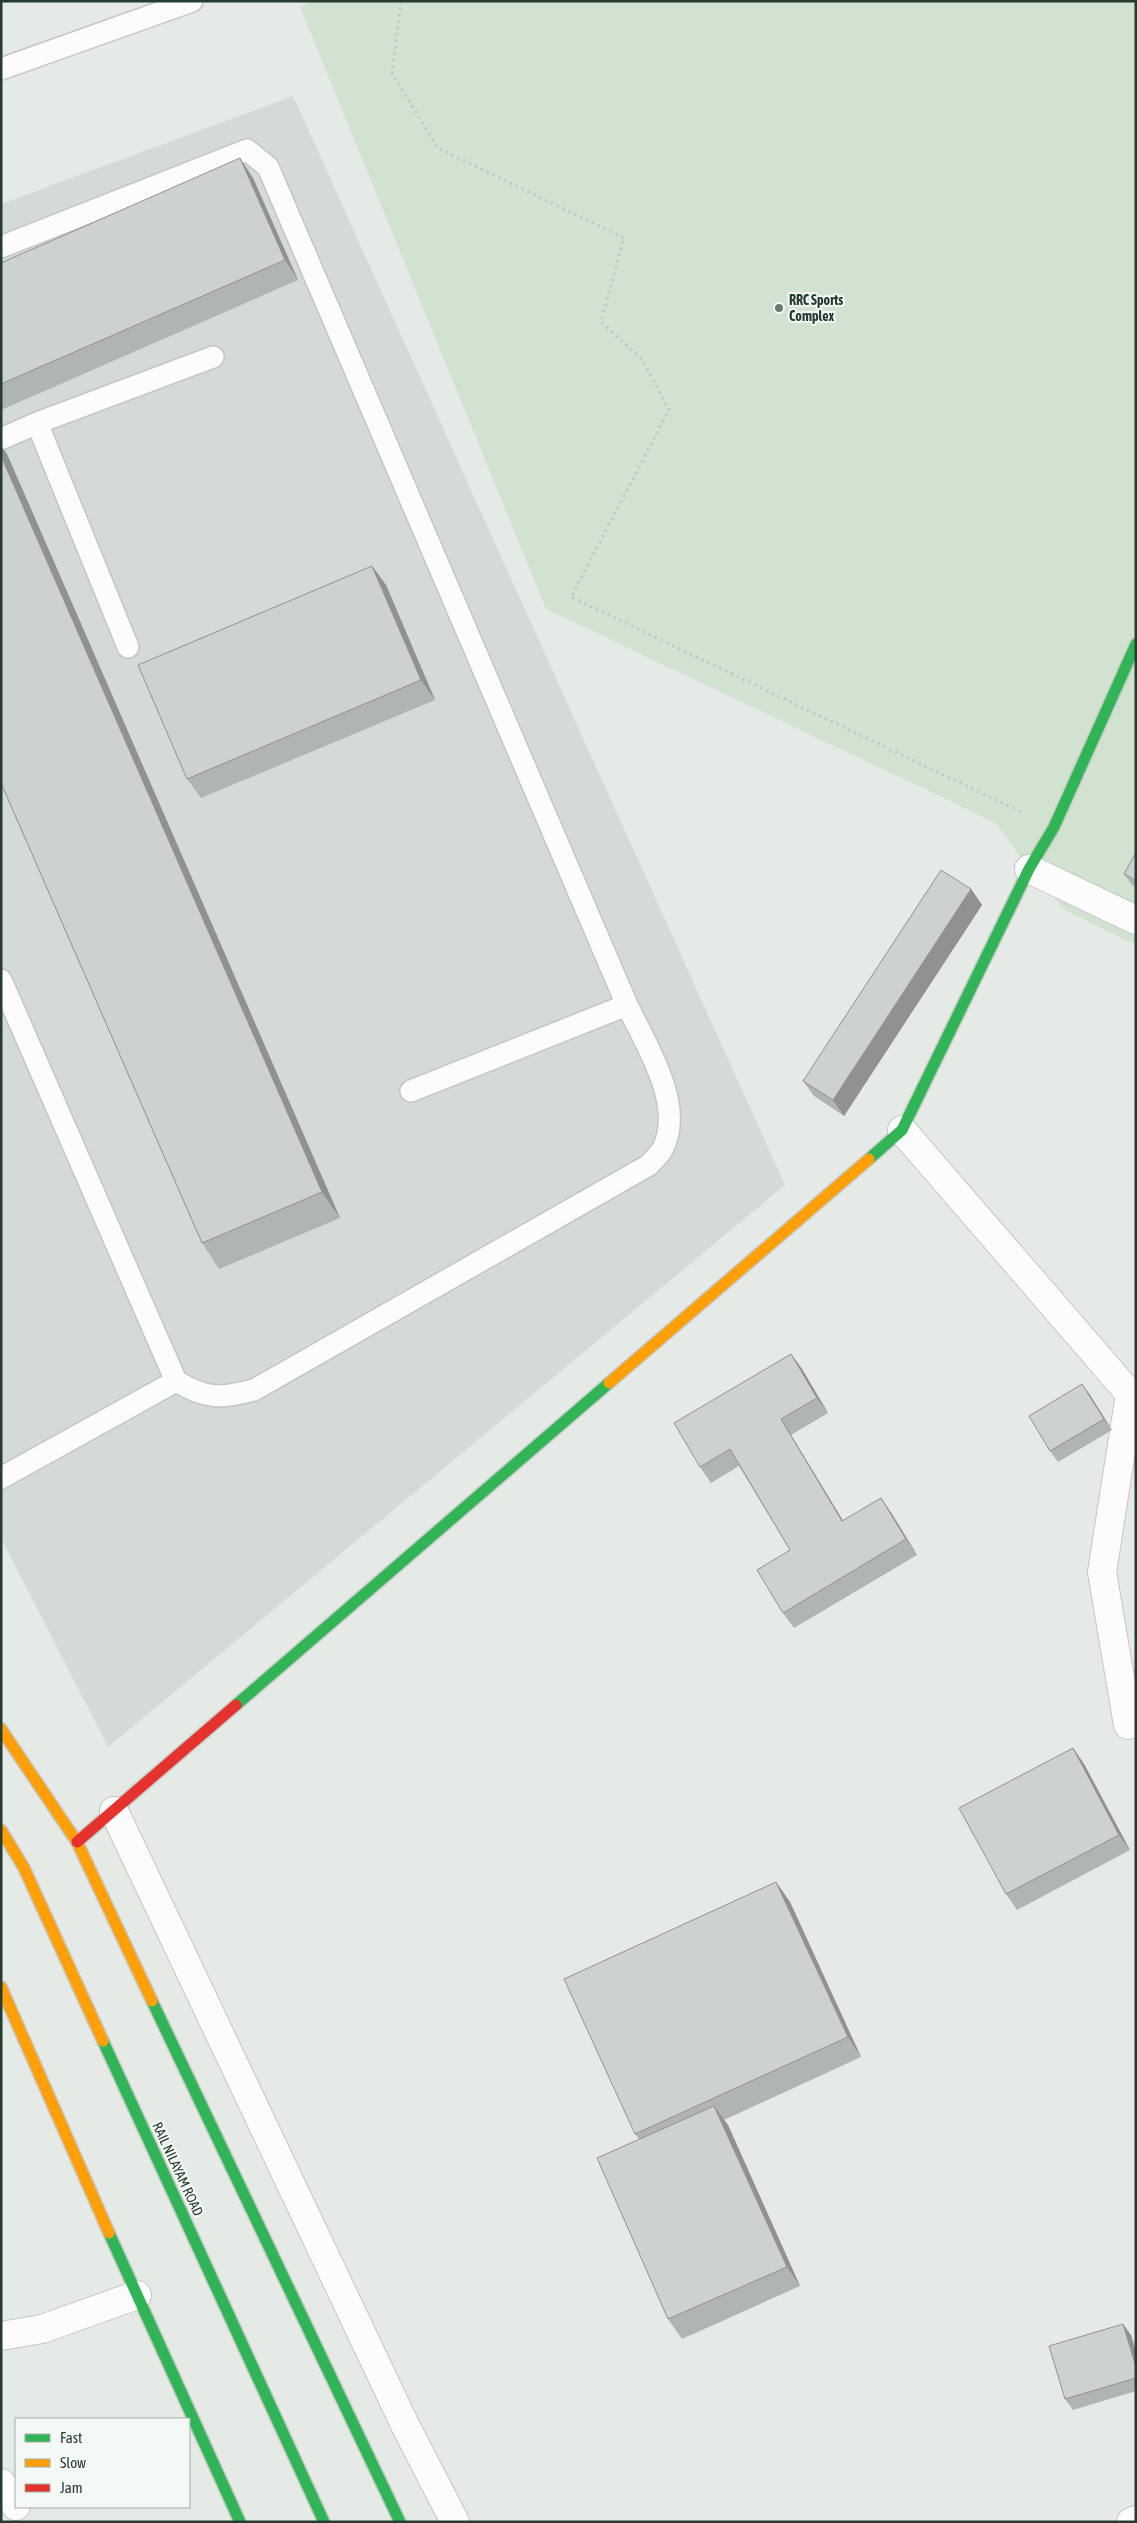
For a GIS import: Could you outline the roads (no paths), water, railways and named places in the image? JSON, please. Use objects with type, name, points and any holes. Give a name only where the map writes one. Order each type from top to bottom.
[{"type":"main road","points":[[77,1842],[902,1130],[1029,869],[1054,827],[1136,644]]},
{"type":"main road","points":[[1,1730],[77,1842],[400,2522]]},
{"type":"main road","name":"RAIL NILAYAM ROAD","points":[[1,1830],[24,1868],[324,2522]]},
{"type":"main road","points":[[2,1990],[136,2295],[240,2522]]},
{"type":"street","points":[[1029,869],[1136,920]]},
{"type":"street","points":[[902,1130],[1133,1394],[1102,1572],[1128,1725]]},
{"type":"street","points":[[114,1811],[406,2427],[455,2522]]},
{"type":"street","points":[[1,2336],[42,2329],[136,2295]]},
{"type":"street","points":[[1,2483],[15,2503]]},
{"type":"street","points":[[18,2508],[27,2522]]},
{"type":"street","points":[[1131,2522],[1136,2520]]},
{"type":"lane","points":[[1,69],[192,1]]},
{"type":"lane","points":[[1,247],[247,150],[268,167],[627,1005],[667,1091],[669,1125],[662,1149],[649,1165],[254,1390],[230,1396],[216,1397],[194,1392],[176,1381],[1,980]]},
{"type":"lane","points":[[1,440],[38,423],[213,357]]},
{"type":"lane","points":[[38,423],[128,647]]},
{"type":"lane","points":[[411,1091],[627,1005]]},
{"type":"lane","points":[[1,1478],[176,1381]]},
{"type":"place","name":"RRC Sports Complex","points":[[779,308]]}]
